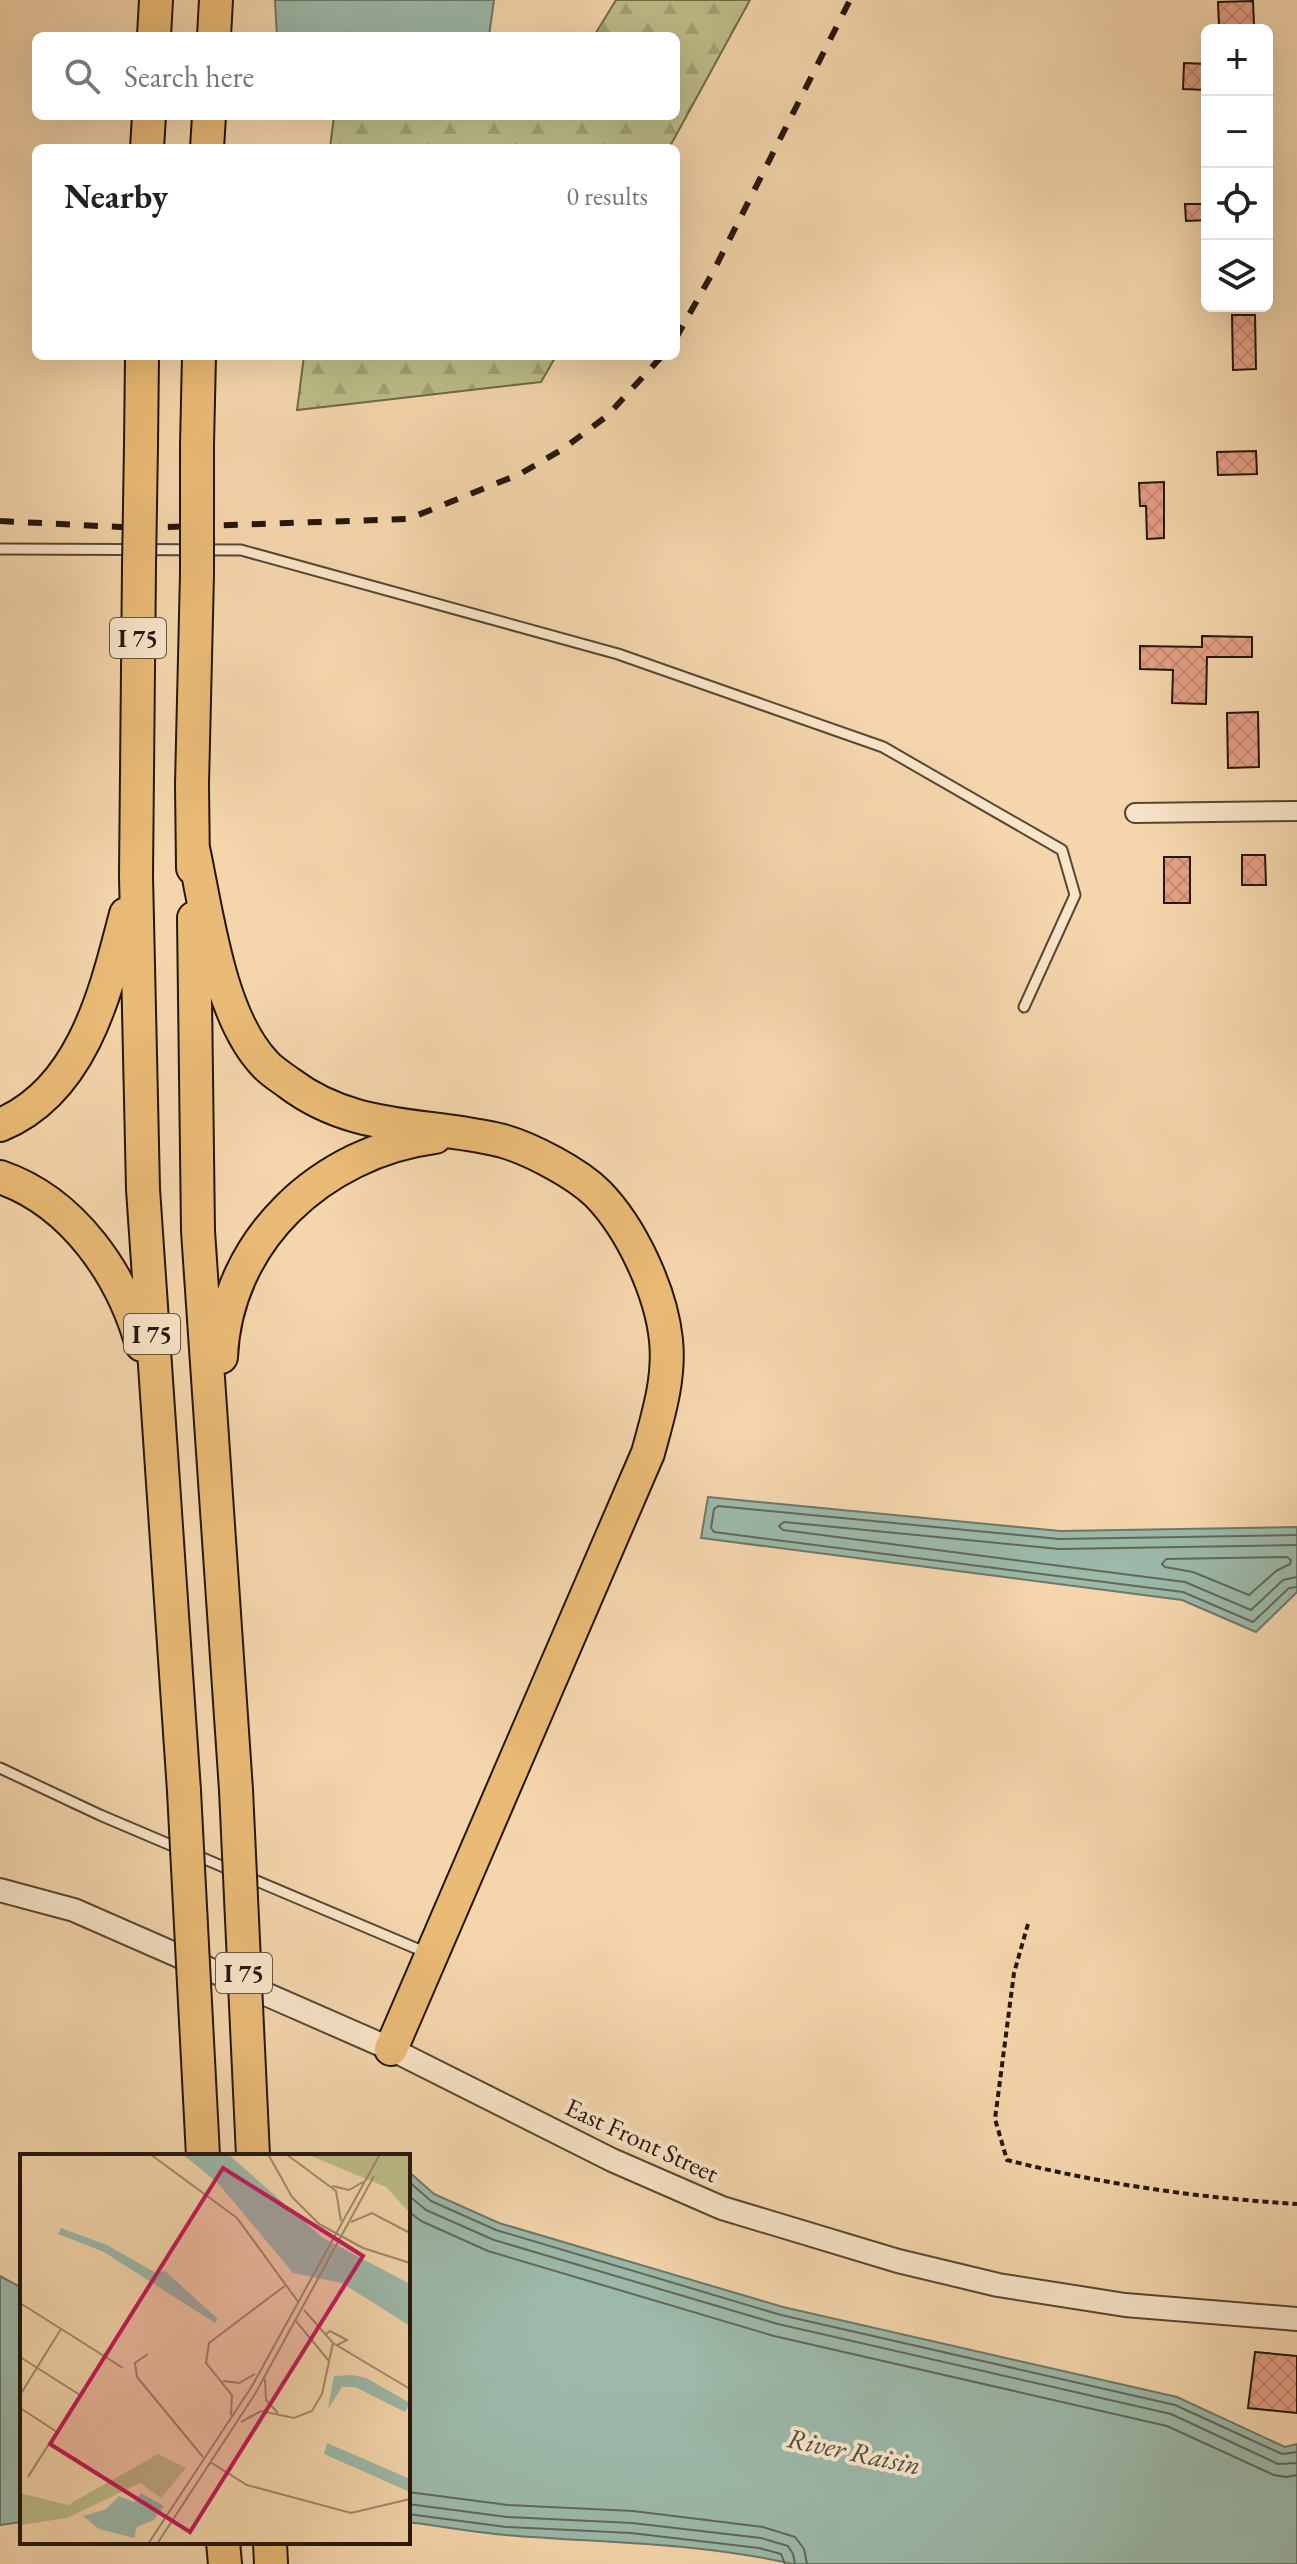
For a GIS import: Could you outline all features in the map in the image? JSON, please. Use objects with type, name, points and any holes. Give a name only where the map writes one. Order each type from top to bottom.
[{"type":"highway","points":[[154,32],[156,0]]},
{"type":"highway","points":[[214,32],[216,0]]},
{"type":"highway","points":[[147,144],[149,120]]},
{"type":"highway","points":[[207,144],[209,120]]},
{"type":"highway","name":"I 75","points":[[142,360],[136,876],[143,1189],[159,1460],[184,1791],[203,2154]]},
{"type":"highway","name":"I 75","points":[[199,360],[193,848],[198,1231],[236,1790],[253,2154]]},
{"type":"highway","points":[[193,848],[215,952],[235,1021],[265,1065],[321,1104],[352,1116],[505,1142],[555,1163],[597,1193],[632,1240],[655,1291],[666,1340],[665,1392],[648,1453],[391,2049]]},
{"type":"highway","points":[[0,1125],[36,1102],[62,1079],[103,1001],[136,876]]},
{"type":"highway","points":[[216,1484],[222,1342],[227,1312],[241,1274],[261,1237],[298,1196],[360,1158],[413,1139],[457,1133]]},
{"type":"highway","points":[[0,1177],[43,1198],[69,1219],[110,1271],[135,1323],[142,1347],[159,1460]]},
{"type":"highway","points":[[223,2544],[225,2564]]},
{"type":"highway","points":[[270,2544],[271,2564]]},
{"type":"street","points":[[1135,813],[1297,811]]},
{"type":"street","name":"East Front Street","points":[[0,1890],[74,1910],[391,2049],[612,2160],[722,2208],[898,2261],[998,2285],[1125,2305],[1297,2319]]},
{"type":"lane","points":[[0,549],[241,550],[618,654],[883,747],[1062,850],[1075,895],[1024,1007]]},
{"type":"lane","points":[[0,1768],[100,1815],[434,1955]]},
{"type":"path","points":[[1028,1924],[1014,1973],[995,2119],[1007,2160],[1054,2172],[1153,2188],[1297,2204]]},
{"type":"green space","points":[[616,0],[750,0],[671,144],[330,144],[334,120],[680,120],[680,32],[596,32]]},
{"type":"green space","points":[[303,360],[554,360],[541,382],[297,410]]},
{"type":"water","points":[[275,0],[494,0],[490,32],[277,32]]},
{"type":"water","points":[[708,1497],[1060,1531],[1297,1527],[1297,1592],[1256,1632],[1182,1600],[701,1538]]},
{"type":"water","name":"River Raisin","points":[[410,2173],[434,2194],[499,2223],[783,2307],[1177,2397],[1285,2447],[1297,2444],[1297,2564],[793,2564],[686,2547],[506,2535],[410,2522]]},
{"type":"water","points":[[0,2276],[20,2287],[20,2522],[0,2525]]},
{"type":"building","points":[[1253,1],[1254,24],[1219,24],[1218,2]]},
{"type":"building","points":[[1184,63],[1201,64],[1201,90],[1183,89]]},
{"type":"building","points":[[1185,204],[1201,204],[1201,220],[1186,221]]},
{"type":"building","points":[[1232,315],[1255,315],[1256,369],[1233,370]]},
{"type":"building","points":[[1256,451],[1257,474],[1218,475],[1217,452]]},
{"type":"building","points":[[1164,482],[1164,538],[1147,539],[1146,506],[1140,506],[1139,483]]},
{"type":"building","points":[[1202,636],[1252,637],[1252,657],[1207,657],[1206,704],[1172,703],[1173,670],[1140,669],[1140,646],[1202,647]]},
{"type":"building","points":[[1258,712],[1259,767],[1228,768],[1227,713]]},
{"type":"building","points":[[1242,855],[1265,855],[1266,885],[1242,885]]},
{"type":"building","points":[[1164,857],[1190,857],[1190,903],[1164,903]]},
{"type":"building","points":[[1255,2352],[1297,2356],[1297,2413],[1248,2408]]},
{"type":"railway","points":[[680,331],[713,272],[850,0]]},
{"type":"railway","points":[[0,521],[140,528],[408,519],[520,474],[563,449],[607,416],[658,360]]}]
